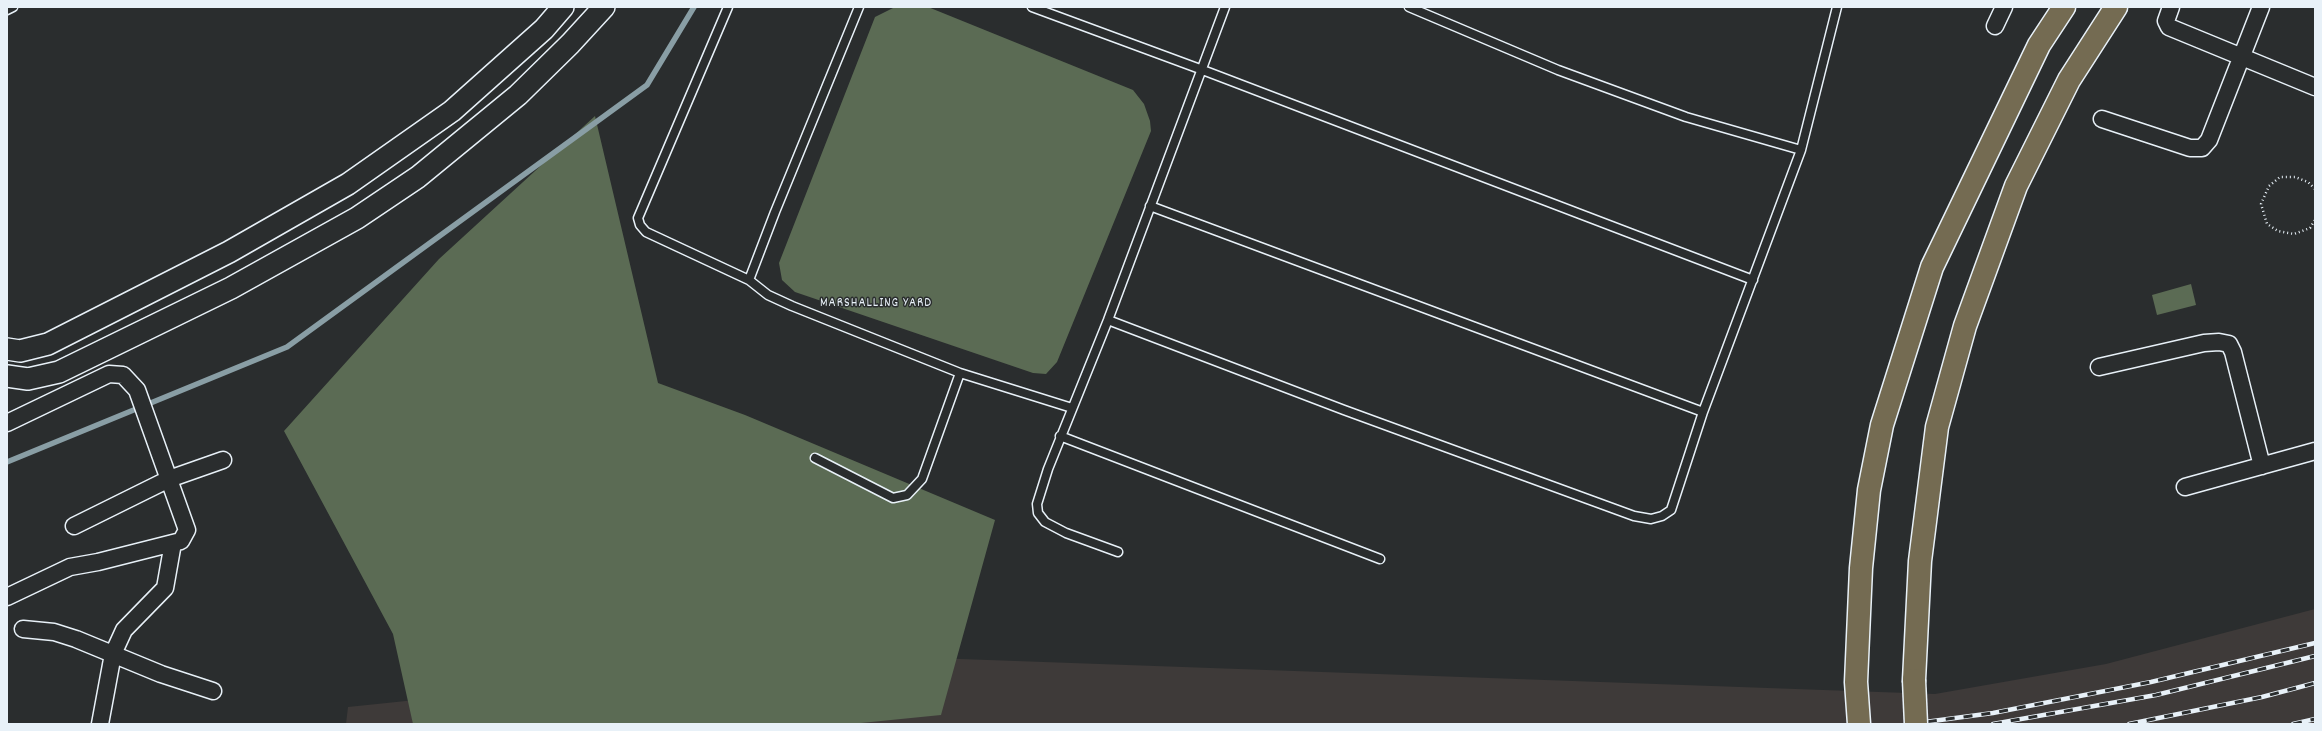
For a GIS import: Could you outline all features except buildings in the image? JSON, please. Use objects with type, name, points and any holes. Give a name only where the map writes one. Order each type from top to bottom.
[{"type":"main road","points":[[1859,724],[1856,682],[1861,568],[1869,490],[1882,425],[1932,267],[2039,45],[2064,7]]},
{"type":"main road","points":[[1916,724],[1914,680],[1920,561],[1937,427],[1965,326],[2016,186],[2069,80],[2116,7]]},
{"type":"street","points":[[7,349],[20,351],[48,344],[229,252],[348,184],[452,111],[544,29],[563,7]]},
{"type":"street","points":[[7,376],[28,379],[59,372],[231,288],[357,218],[418,177],[518,96],[570,44],[604,7]]},
{"type":"street","points":[[1995,26],[2004,7]]},
{"type":"street","points":[[2170,7],[2166,21],[2169,27],[2315,87]]},
{"type":"street","points":[[2102,119],[2190,148],[2202,148],[2209,140],[2261,7]]},
{"type":"street","points":[[2099,367],[2204,343],[2219,342],[2229,344],[2233,352],[2262,466]]},
{"type":"street","points":[[7,423],[109,374],[123,375],[137,390],[187,530],[181,541],[173,544],[98,562],[70,567],[7,597]]},
{"type":"street","points":[[2185,487],[2315,451]]},
{"type":"street","points":[[74,526],[169,479],[223,460]]},
{"type":"street","points":[[100,724],[113,654],[124,630],[165,588],[173,544]]},
{"type":"street","points":[[23,629],[54,632],[76,638],[161,674],[213,691]]},
{"type":"lane","points":[[7,10],[13,7]]},
{"type":"lane","points":[[728,7],[638,218],[640,225],[646,232],[749,280],[768,295],[792,306],[960,373],[1072,408]]},
{"type":"lane","points":[[749,280],[859,7]]},
{"type":"lane","points":[[1032,7],[1200,69],[1753,280]]},
{"type":"lane","points":[[1118,552],[1045,522],[1038,513],[1037,504],[1060,436],[1108,320],[1200,69],[1225,7]]},
{"type":"lane","points":[[1409,7],[1558,70],[1686,117],[1801,150]]},
{"type":"lane","points":[[1108,320],[1344,410],[1634,516],[1651,519],[1662,516],[1671,510],[1703,412],[1801,150],[1837,7]]},
{"type":"lane","points":[[1150,206],[1703,412]]},
{"type":"lane","points":[[815,458],[893,498],[907,495],[922,479],[960,373]]},
{"type":"lane","points":[[1060,436],[1380,559]]},
{"type":"path","points":[[2315,189],[2308,182],[2295,177],[2280,177],[2269,186],[2261,204],[2267,224],[2278,231],[2294,234],[2310,228],[2315,220]]},
{"type":"shaded area","points":[[2315,609],[2315,724],[346,724],[348,707],[849,655],[1935,694],[2106,664]]},
{"type":"green space","points":[[895,7],[928,7],[1133,90],[1144,104],[1150,121],[1151,131],[1057,362],[1046,374],[1033,373],[795,292],[782,280],[779,263],[875,17]]},
{"type":"green space","points":[[595,116],[658,383],[745,415],[995,520],[941,715],[851,724],[413,724],[393,634],[284,431],[439,259]]},
{"type":"green space","points":[[2191,284],[2196,305],[2157,315],[2152,295]]},
{"type":"waterway","points":[[7,462],[287,347],[647,85],[694,7]]},
{"type":"railway","points":[[1910,724],[1993,713],[2151,682],[2315,643]]},
{"type":"railway","points":[[1993,724],[2156,695],[2315,656]]},
{"type":"railway","points":[[2129,724],[2262,697],[2315,683]]},
{"type":"railway","points":[[2293,724],[2315,719]]},
{"type":"district","name":"MARSHALLING YARD","points":[[876,304]]}]
